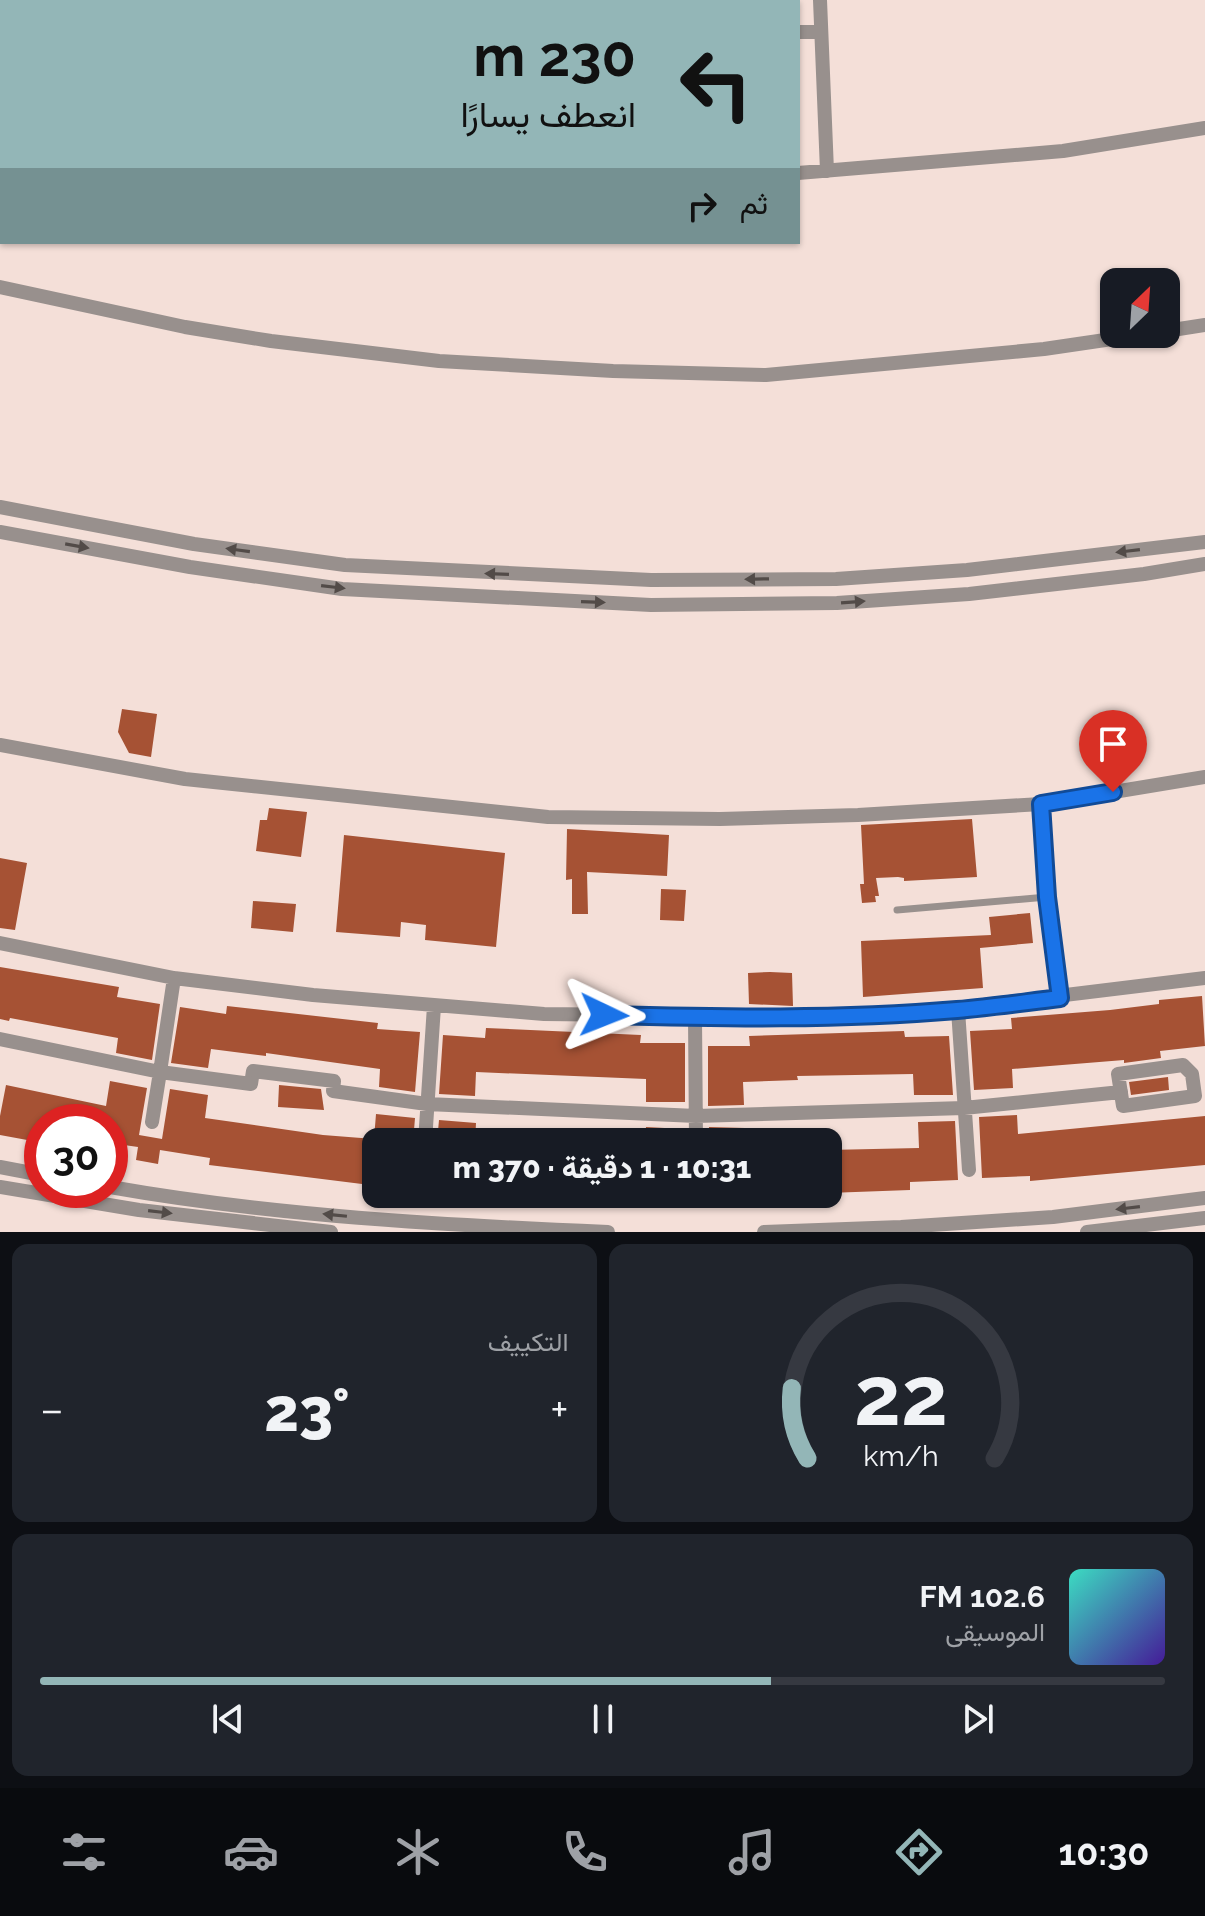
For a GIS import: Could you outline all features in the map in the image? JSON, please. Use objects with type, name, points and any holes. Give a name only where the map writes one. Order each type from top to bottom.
[{"type":"street","points":[[820,0],[827,171]]},
{"type":"street","points":[[800,32],[820,32]]},
{"type":"street","points":[[800,173],[1063,151],[1205,128]]},
{"type":"street","points":[[0,287],[185,327],[271,341],[439,361],[613,371],[766,375],[1044,349],[1100,341]]},
{"type":"street","points":[[1180,329],[1205,325]]},
{"type":"street","points":[[0,507],[194,544],[345,565],[651,580],[836,579],[967,570],[1205,542]]},
{"type":"street","points":[[0,532],[190,567],[342,589],[651,605],[837,603],[969,594],[1205,564]]},
{"type":"street","points":[[0,745],[185,779],[548,817],[736,819],[1041,804],[1205,777]]},
{"type":"street","points":[[1041,804],[1047,897],[1060,998]]},
{"type":"street","points":[[0,943],[174,978],[313,995],[544,1014],[799,1017],[958,1010],[1205,978]]},
{"type":"street","points":[[152,1122],[174,978]]},
{"type":"street","points":[[426,1128],[434,1006]]},
{"type":"street","points":[[958,1010],[969,1170]]},
{"type":"street","points":[[695,1017],[696,1128]]},
{"type":"street","points":[[0,1039],[160,1072],[251,1084],[253,1071],[334,1081],[333,1091],[427,1104],[696,1116],[964,1108],[1121,1092]]},
{"type":"street","points":[[1183,1065],[1199,1081],[1195,1096],[1123,1106],[1118,1074],[1183,1065]]},
{"type":"street","points":[[0,1167],[24,1172]]},
{"type":"street","points":[[0,1187],[139,1210],[331,1232]]},
{"type":"street","points":[[128,1189],[379,1219],[608,1232]]},
{"type":"street","points":[[764,1232],[1053,1217],[1205,1198]]},
{"type":"street","points":[[1087,1232],[1205,1218]]},
{"type":"lane","points":[[897,910],[1047,897]]},
{"type":"building","points":[[122,709],[157,714],[151,757],[129,753],[118,732]]},
{"type":"building","points":[[269,808],[307,812],[301,857],[256,851],[260,820],[267,820]]},
{"type":"building","points":[[972,819],[977,877],[904,881],[904,878],[898,877],[876,878],[879,896],[875,896],[876,902],[862,903],[861,825]]},
{"type":"building","points":[[567,829],[669,835],[667,876],[587,872],[588,914],[572,914],[572,879],[566,880]]},
{"type":"building","points":[[344,835],[505,853],[496,947],[425,940],[426,925],[401,922],[400,937],[336,932]]},
{"type":"building","points":[[0,858],[27,863],[15,930],[0,928]]},
{"type":"building","points":[[661,889],[686,890],[684,921],[660,920]]},
{"type":"building","points":[[253,901],[296,904],[293,932],[251,928]]},
{"type":"building","points":[[1030,913],[1033,943],[980,948],[983,988],[863,997],[861,941],[991,935],[989,917]]},
{"type":"building","points":[[0,967],[119,987],[117,997],[160,1004],[152,1060],[116,1053],[118,1038],[10,1018],[9,1021],[0,1019]]},
{"type":"building","points":[[748,973],[792,973],[793,1006],[749,1004]]},
{"type":"building","points":[[1202,996],[1205,1046],[1160,1051],[1161,1058],[1124,1063],[1124,1060],[1012,1069],[1013,1088],[974,1090],[970,1031],[1012,1029],[1011,1018],[1110,1010],[1159,1004],[1159,1000]]},
{"type":"building","points":[[227,1006],[378,1023],[377,1029],[420,1032],[415,1092],[379,1087],[380,1069],[266,1053],[266,1056],[211,1049],[208,1068],[171,1063],[180,1007],[226,1014]]},
{"type":"building","points":[[486,1028],[641,1035],[640,1043],[685,1043],[685,1102],[646,1102],[646,1079],[476,1072],[475,1096],[439,1094],[443,1035],[485,1038]]},
{"type":"building","points":[[904,1031],[905,1037],[949,1036],[953,1095],[914,1095],[913,1074],[797,1076],[798,1080],[743,1082],[744,1105],[708,1106],[708,1046],[750,1046],[749,1036]]},
{"type":"building","points":[[1168,1077],[1169,1090],[1131,1095],[1129,1082]]},
{"type":"building","points":[[110,1081],[147,1088],[139,1135],[162,1139],[170,1089],[208,1095],[205,1118],[362,1138],[362,1184],[209,1165],[210,1158],[160,1150],[158,1164],[136,1160],[138,1147],[128,1146],[128,1104],[106,1104]]},
{"type":"building","points":[[6,1085],[96,1104],[24,1104],[24,1139],[0,1135]]},
{"type":"building","points":[[279,1085],[321,1089],[324,1110],[278,1107]]},
{"type":"building","points":[[376,1114],[415,1118],[414,1128],[375,1128]]},
{"type":"building","points":[[1017,1115],[1018,1134],[1205,1116],[1205,1165],[1030,1181],[1030,1176],[982,1178],[979,1117]]},
{"type":"building","points":[[439,1120],[476,1123],[476,1128],[438,1128]]},
{"type":"building","points":[[955,1121],[958,1180],[910,1182],[910,1190],[842,1192],[842,1150],[919,1148],[918,1122]]},
{"type":"route","points":[[604,1015],[799,1017],[958,1010],[1060,998],[1047,897],[1041,804],[1113,792]]}]
